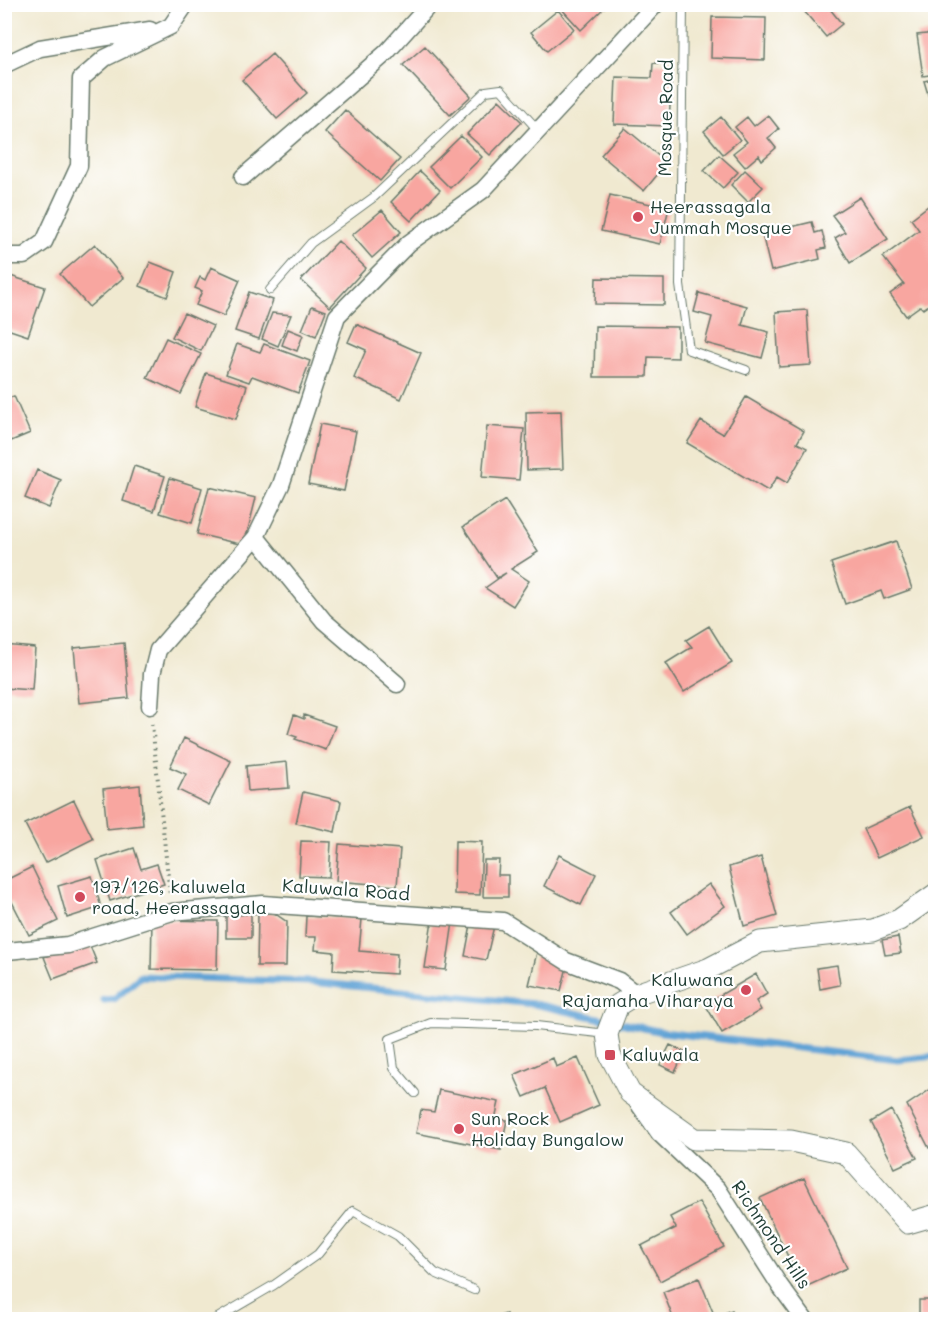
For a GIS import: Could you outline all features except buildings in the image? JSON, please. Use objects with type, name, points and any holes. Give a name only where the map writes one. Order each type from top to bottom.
[{"type":"street","points":[[4,256],[24,256],[44,242],[79,166],[81,79],[105,58],[171,26],[186,4]]},
{"type":"street","points":[[243,177],[386,53],[430,4]]},
{"type":"street","points":[[150,706],[152,674],[158,650],[256,537],[281,485],[337,316],[409,243],[483,190],[656,4]]},
{"type":"street","points":[[4,64],[40,48],[171,26]]},
{"type":"street","points":[[256,537],[324,621],[397,684]]},
{"type":"street","points":[[936,894],[899,920],[873,930],[760,942],[708,969],[627,1000],[608,1030],[610,1055],[630,1093],[694,1139],[791,1142],[846,1153],[908,1223],[936,1215]]},
{"type":"street","name":"Kaluwala Road","points":[[5,951],[68,945],[172,912],[263,904],[503,921],[566,961],[619,981],[627,1000]]},
{"type":"street","name":"Richmond Hills","points":[[630,1093],[659,1133],[718,1189],[780,1286],[805,1320]]},
{"type":"lane","name":"Mosque Road","points":[[684,4],[680,285],[689,350],[746,370]]},
{"type":"lane","points":[[270,290],[310,243],[374,197],[486,91],[501,89],[538,130]]},
{"type":"lane","points":[[415,1093],[394,1068],[390,1039],[431,1023],[608,1030]]},
{"type":"lane","points":[[214,1320],[274,1285],[318,1254],[353,1211],[398,1236],[435,1273],[474,1290]]},
{"type":"path","points":[[150,706],[172,912]]},
{"type":"waterway","points":[[104,1000],[114,999],[141,976],[311,982],[534,1004],[662,1032],[898,1060],[936,1056]]},
{"type":"place","name":"Heerassagala Jummah Mosque","points":[[638,217]]},
{"type":"place","name":"197/126, kaluwela road, Heerassagala","points":[[80,897]]},
{"type":"place","name":"Kaluwana Rajamaha Viharaya","points":[[746,990]]},
{"type":"place","name":"Kaluwala","points":[[610,1055]]},
{"type":"place","name":"Sun Rock Holiday Bungalow","points":[[459,1129]]}]
